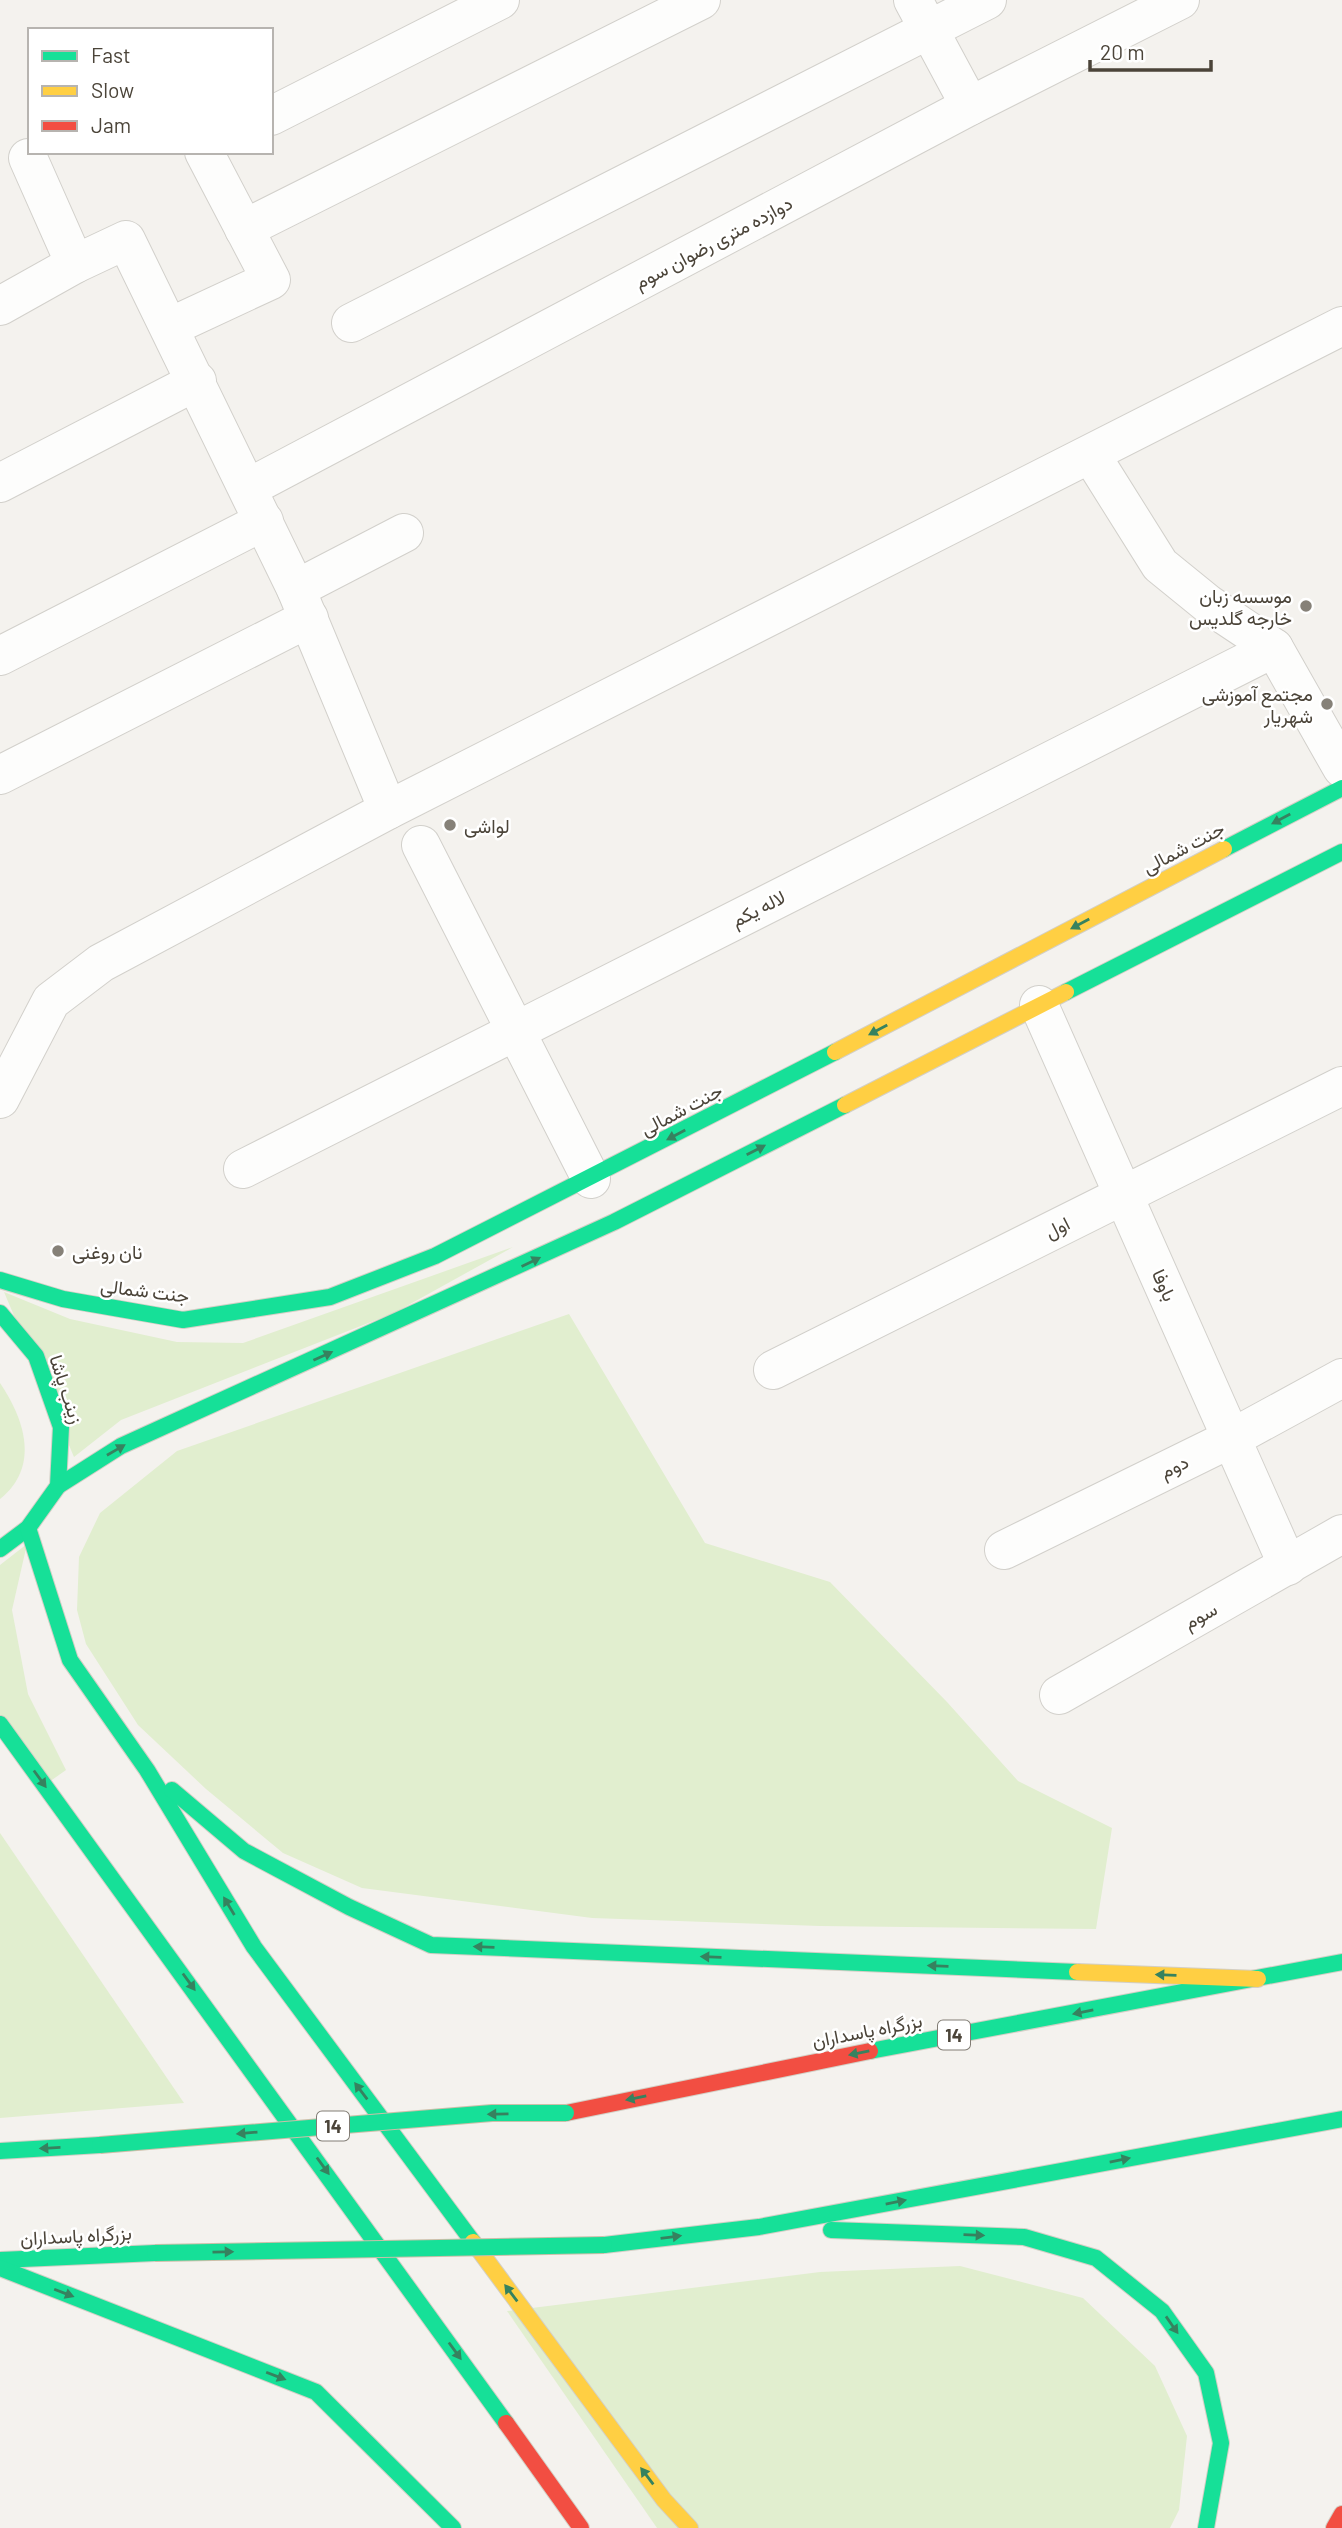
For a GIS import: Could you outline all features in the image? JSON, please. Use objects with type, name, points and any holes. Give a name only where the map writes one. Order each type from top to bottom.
[{"type":"main road","name":"جنت شمالی","points":[[0,1280],[63,1299],[183,1320],[330,1297],[435,1256],[592,1179],[1342,788]]},
{"type":"main road","points":[[0,1549],[28,1528],[58,1486],[121,1446],[614,1223],[1342,852]]},
{"type":"main road","name":"زینب پاشا","points":[[0,1313],[36,1356],[61,1427],[58,1486]]},
{"type":"main road","points":[[28,1528],[70,1660],[147,1770],[254,1947],[664,2500],[690,2528]]},
{"type":"main road","points":[[0,1724],[240,2052],[581,2528]]},
{"type":"main road","points":[[147,1770],[244,1851],[349,1907],[431,1945],[1258,1979]]},
{"type":"main road","name":"بزرگراه پاسداران","points":[[0,2151],[492,2113],[566,2113],[742,2075],[1342,1962]]},
{"type":"main road","points":[[759,2227],[1342,2119]]},
{"type":"main road","points":[[759,2227],[1024,2237],[1096,2258],[1163,2311],[1206,2373],[1221,2443],[1206,2528]]},
{"type":"main road","name":"بزرگراه پاسداران","points":[[0,2260],[155,2253],[604,2245],[759,2227]]},
{"type":"main road","points":[[0,2269],[316,2392],[453,2528]]},
{"type":"main road","points":[[1334,2528],[1342,2514]]},
{"type":"street","points":[[273,115],[500,0]]},
{"type":"street","points":[[244,229],[701,0]]},
{"type":"street","points":[[351,323],[921,15],[987,0]]},
{"type":"street","name":"دوازده متری رضوان سوم","points":[[0,656],[256,504],[970,106],[1180,0]]},
{"type":"street","points":[[921,15],[970,106]]},
{"type":"street","points":[[170,327],[271,280],[205,154]]},
{"type":"street","points":[[28,158],[75,264]]},
{"type":"street","points":[[0,306],[75,264],[126,240],[197,381],[303,604],[388,810]]},
{"type":"street","points":[[0,1099],[51,1001],[101,962],[388,810],[1342,326]]},
{"type":"street","points":[[0,483],[197,381]]},
{"type":"street","points":[[1091,455],[1160,565],[1208,604],[1274,648],[1342,768]]},
{"type":"street","points":[[0,775],[303,604],[404,533]]},
{"type":"street","name":"لاله یکم","points":[[243,1169],[1274,648]]},
{"type":"street","points":[[421,845],[592,1179]]},
{"type":"street","name":"باوفا","points":[[1039,1005],[1288,1566]]},
{"type":"street","name":"اول","points":[[773,1370],[1342,1086]]},
{"type":"street","name":"دوم","points":[[1003,1550],[1232,1438],[1342,1378]]},
{"type":"street","name":"سوم","points":[[1059,1695],[1342,1534]]},
{"type":"green space","points":[[513,1247],[394,1313],[121,1420],[74,1457],[4,1292],[70,1319],[177,1342],[243,1343]]},
{"type":"green space","points":[[569,1314],[705,1543],[830,1582],[947,1702],[1018,1781],[1112,1828],[1096,1929],[820,1926],[592,1918],[362,1888],[283,1853],[206,1789],[138,1725],[86,1644],[77,1610],[79,1557],[100,1513],[177,1451]]},
{"type":"green space","points":[[0,1383],[22,1428],[24,1458],[13,1486],[0,1499]]},
{"type":"green space","points":[[27,1544],[12,1610],[28,1694],[66,1770],[49,1782],[0,1721],[0,1565]]},
{"type":"green space","points":[[0,1833],[184,2103],[0,2118]]},
{"type":"green space","points":[[960,2266],[1083,2298],[1155,2366],[1187,2436],[1179,2510],[1170,2528],[657,2528],[507,2311],[820,2272]]},
{"type":"traffic: fast","points":[[1224,849],[1342,788]]},
{"type":"traffic: fast","points":[[1066,992],[1342,852]]},
{"type":"traffic: fast","points":[[0,1280],[63,1299],[183,1320],[330,1297],[435,1256],[835,1052]]},
{"type":"traffic: fast","points":[[58,1486],[121,1446],[614,1222],[845,1105]]},
{"type":"traffic: fast","points":[[0,1313],[36,1356],[61,1427],[58,1486],[28,1528],[0,1549]]},
{"type":"traffic: fast","points":[[28,1528],[70,1660],[147,1770],[254,1947],[473,2242]]},
{"type":"traffic: fast","points":[[0,1724],[506,2423]]},
{"type":"traffic: fast","points":[[172,1790],[244,1851],[349,1907],[431,1945],[1077,1972]]},
{"type":"traffic: fast","points":[[870,2051],[1342,1962]]},
{"type":"traffic: fast","points":[[100,2145],[492,2113],[566,2113]]},
{"type":"traffic: fast","points":[[604,2245],[759,2227],[1342,2119]]},
{"type":"traffic: fast","points":[[0,2151],[100,2145]]},
{"type":"traffic: fast","points":[[831,2230],[1024,2237],[1096,2258],[1162,2311],[1206,2373],[1221,2443],[1206,2528]]},
{"type":"traffic: fast","points":[[155,2253],[604,2245]]},
{"type":"traffic: fast","points":[[0,2260],[155,2253]]},
{"type":"traffic: fast","points":[[0,2268],[316,2392],[453,2528]]},
{"type":"traffic: slow","points":[[835,1052],[1224,849]]},
{"type":"traffic: slow","points":[[845,1105],[1066,992]]},
{"type":"traffic: slow","points":[[1077,1972],[1258,1979]]},
{"type":"traffic: slow","points":[[473,2242],[664,2500],[690,2528]]},
{"type":"traffic: jam","points":[[566,2113],[870,2051]]},
{"type":"traffic: jam","points":[[506,2423],[581,2528]]},
{"type":"traffic: jam","points":[[1334,2528],[1342,2514]]},
{"type":"place","name":"موسسه زبان خارجه گلدیس","points":[[1306,606]]},
{"type":"place","name":"مجتمع آموزشی شهریار","points":[[1327,704]]},
{"type":"place","name":"لواشی","points":[[450,825]]},
{"type":"place","name":"نان روغنی","points":[[58,1251]]}]
